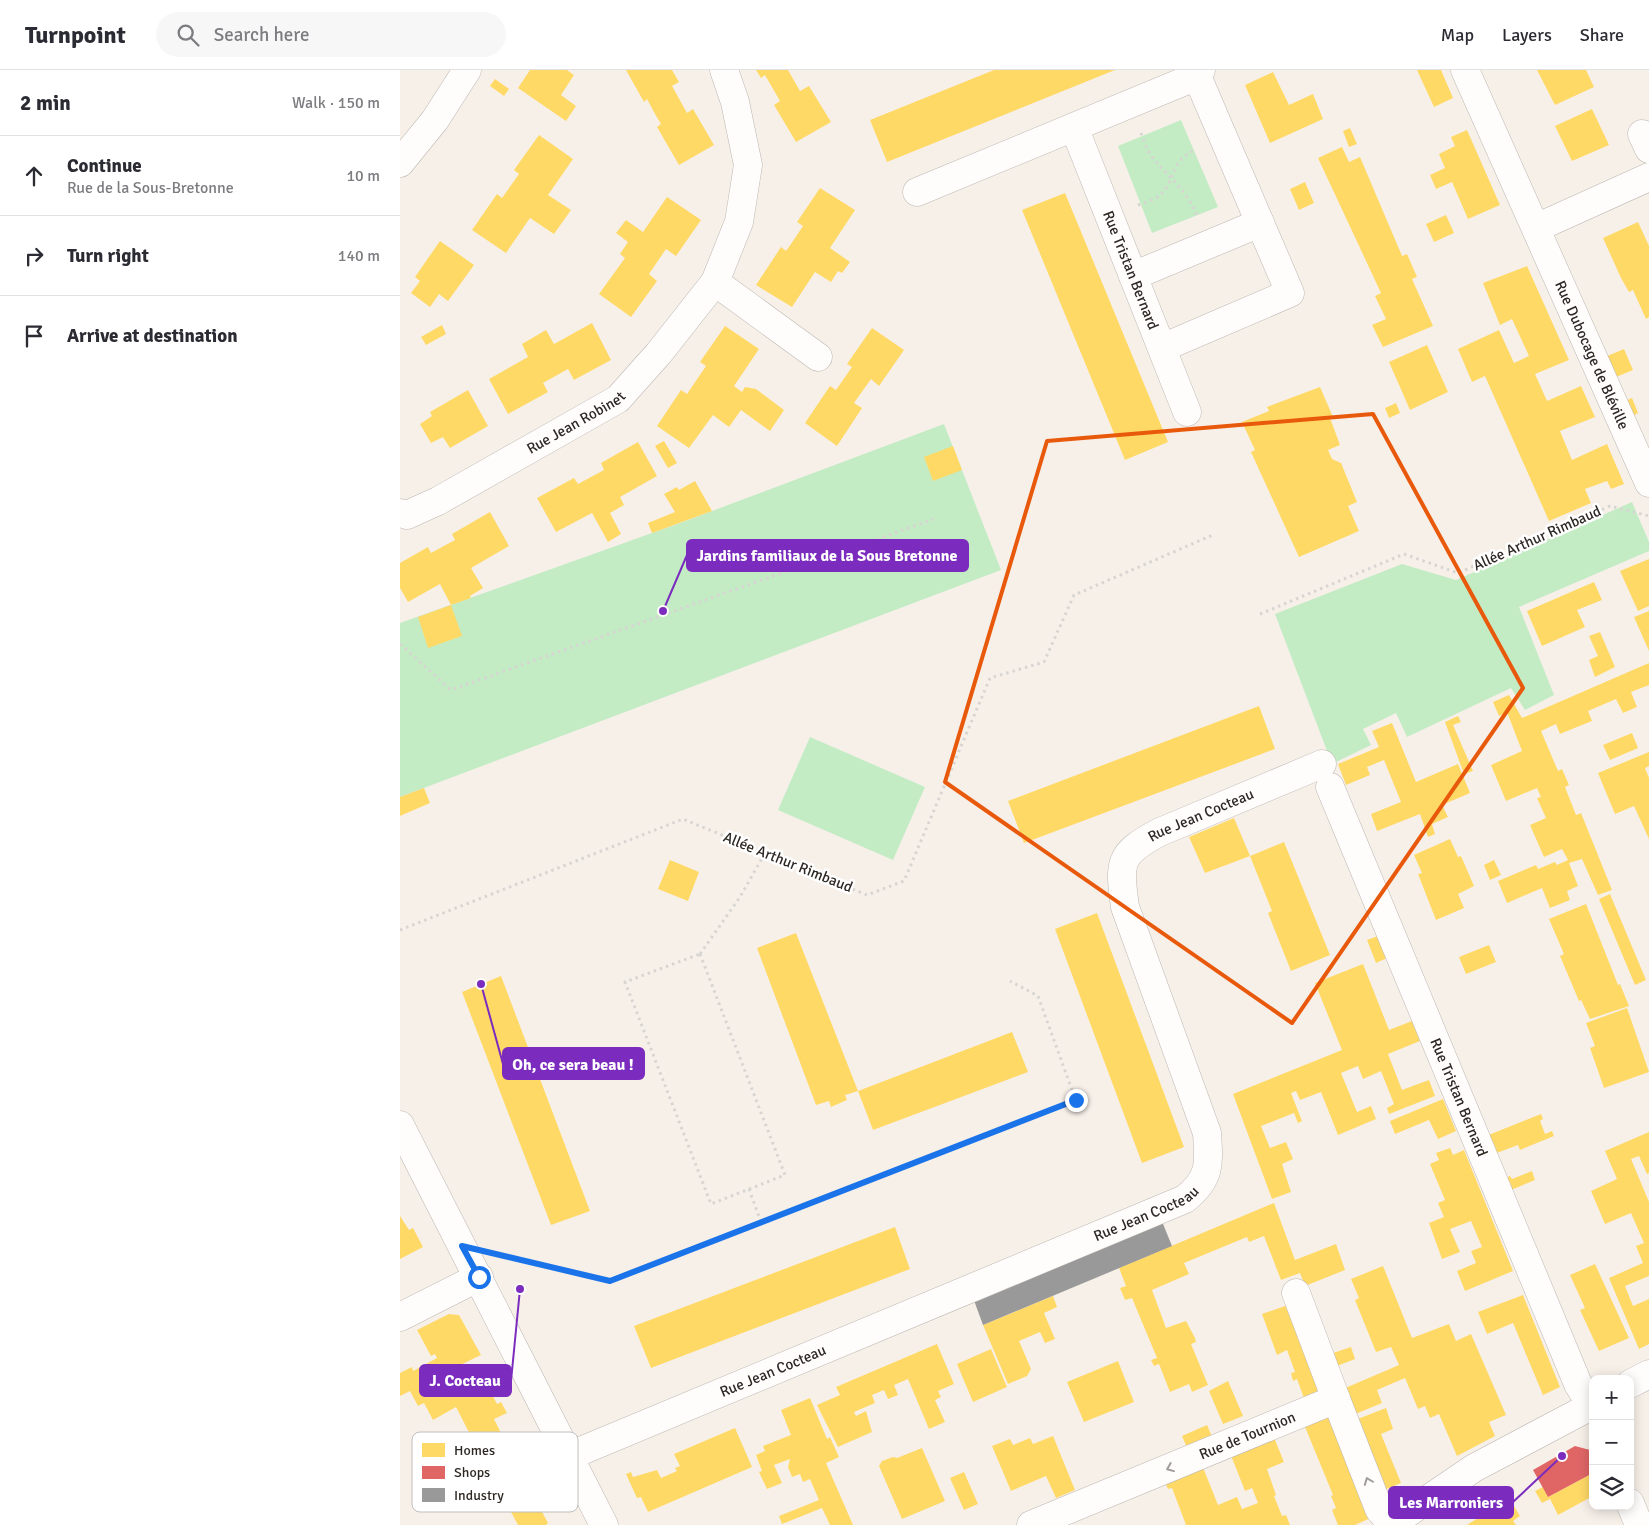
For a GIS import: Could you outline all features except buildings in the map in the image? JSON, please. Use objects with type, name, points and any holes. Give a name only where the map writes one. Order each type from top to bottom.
[{"type":"street","points":[[400,163],[435,120],[468,70]]},
{"type":"street","name":"Rue Jean Robinet","points":[[400,514],[407,515],[438,501],[618,399],[659,353],[714,282],[739,222],[748,165],[735,102],[724,70]]},
{"type":"street","name":"Rue Dubocage de Bléville","points":[[1465,70],[1649,483]]},
{"type":"street","points":[[917,192],[1128,105],[1199,73],[1222,136],[1290,293],[1162,348]]},
{"type":"street","name":"Rue Tristan Bernard","points":[[1074,127],[1187,412]]},
{"type":"street","points":[[1536,228],[1649,177]]},
{"type":"street","points":[[1133,276],[1260,223]]},
{"type":"street","points":[[714,282],[818,357]]},
{"type":"street","name":"Rue Tristan Bernard","points":[[1326,776],[1578,1384],[1589,1401]]},
{"type":"street","name":"Rue Jean Cocteau","points":[[578,1452],[1184,1198],[1200,1187],[1209,1166],[1207,1133],[1125,907],[1121,876],[1126,855],[1136,845],[1160,832],[1326,776]]},
{"type":"street","points":[[400,1125],[557,1432]]},
{"type":"street","points":[[400,1317],[479,1277]]},
{"type":"street","points":[[1296,1293],[1379,1509],[1390,1524],[1474,1468],[1589,1408]]},
{"type":"street","points":[[1634,1382],[1649,1374]]},
{"type":"street","name":"Rue de Tournion","points":[[1031,1525],[1336,1400]]},
{"type":"street","points":[[578,1474],[604,1525]]},
{"type":"street","points":[[1633,1510],[1639,1525]]},
{"type":"path","points":[[1128,105],[1152,157],[1172,177],[1192,202],[1209,244]]},
{"type":"path","points":[[1110,218],[1160,196],[1172,177],[1176,163],[1186,154],[1222,136]]},
{"type":"path","name":"Allée Arthur Rimbaud","points":[[1260,614],[1404,554],[1458,573],[1610,506],[1649,516]]},
{"type":"path","points":[[400,644],[451,690],[934,519]]},
{"type":"path","name":"Allée Arthur Rimbaud","points":[[400,930],[682,819],[867,895],[904,881],[990,678],[1044,662],[1074,595],[1215,534]]},
{"type":"path","points":[[700,954],[785,1175],[711,1204],[625,982],[700,954],[740,897],[765,853]]},
{"type":"path","points":[[462,1246],[610,1281],[1076,1100],[1038,996],[1010,980]]},
{"type":"path","points":[[749,1189],[761,1222]]},
{"type":"highlighted area","points":[[1373,414],[1523,688],[1292,1023],[945,782],[1047,441]]},
{"type":"green space","points":[[1181,120],[1218,207],[1152,233],[1118,146]]},
{"type":"green space","points":[[944,424],[1001,570],[400,797],[400,623],[680,523]]},
{"type":"green space","points":[[1632,502],[1649,542],[1649,551],[1519,607],[1554,695],[1525,710],[1511,688],[1407,737],[1396,713],[1363,729],[1371,745],[1332,764],[1275,614],[1402,564],[1456,580]]},
{"type":"green space","points":[[810,737],[925,787],[893,860],[778,810]]},
{"type":"place","name":"Jardins familiaux de la Sous Bretonne","points":[[663,611]]},
{"type":"place","name":"Oh, ce sera beau !","points":[[481,984]]},
{"type":"place","name":"J. Cocteau","points":[[520,1289]]},
{"type":"place","name":"Les Marroniers","points":[[1562,1456]]},
{"type":"route","points":[[479,1277],[462,1246],[610,1281],[1076,1100]]}]
